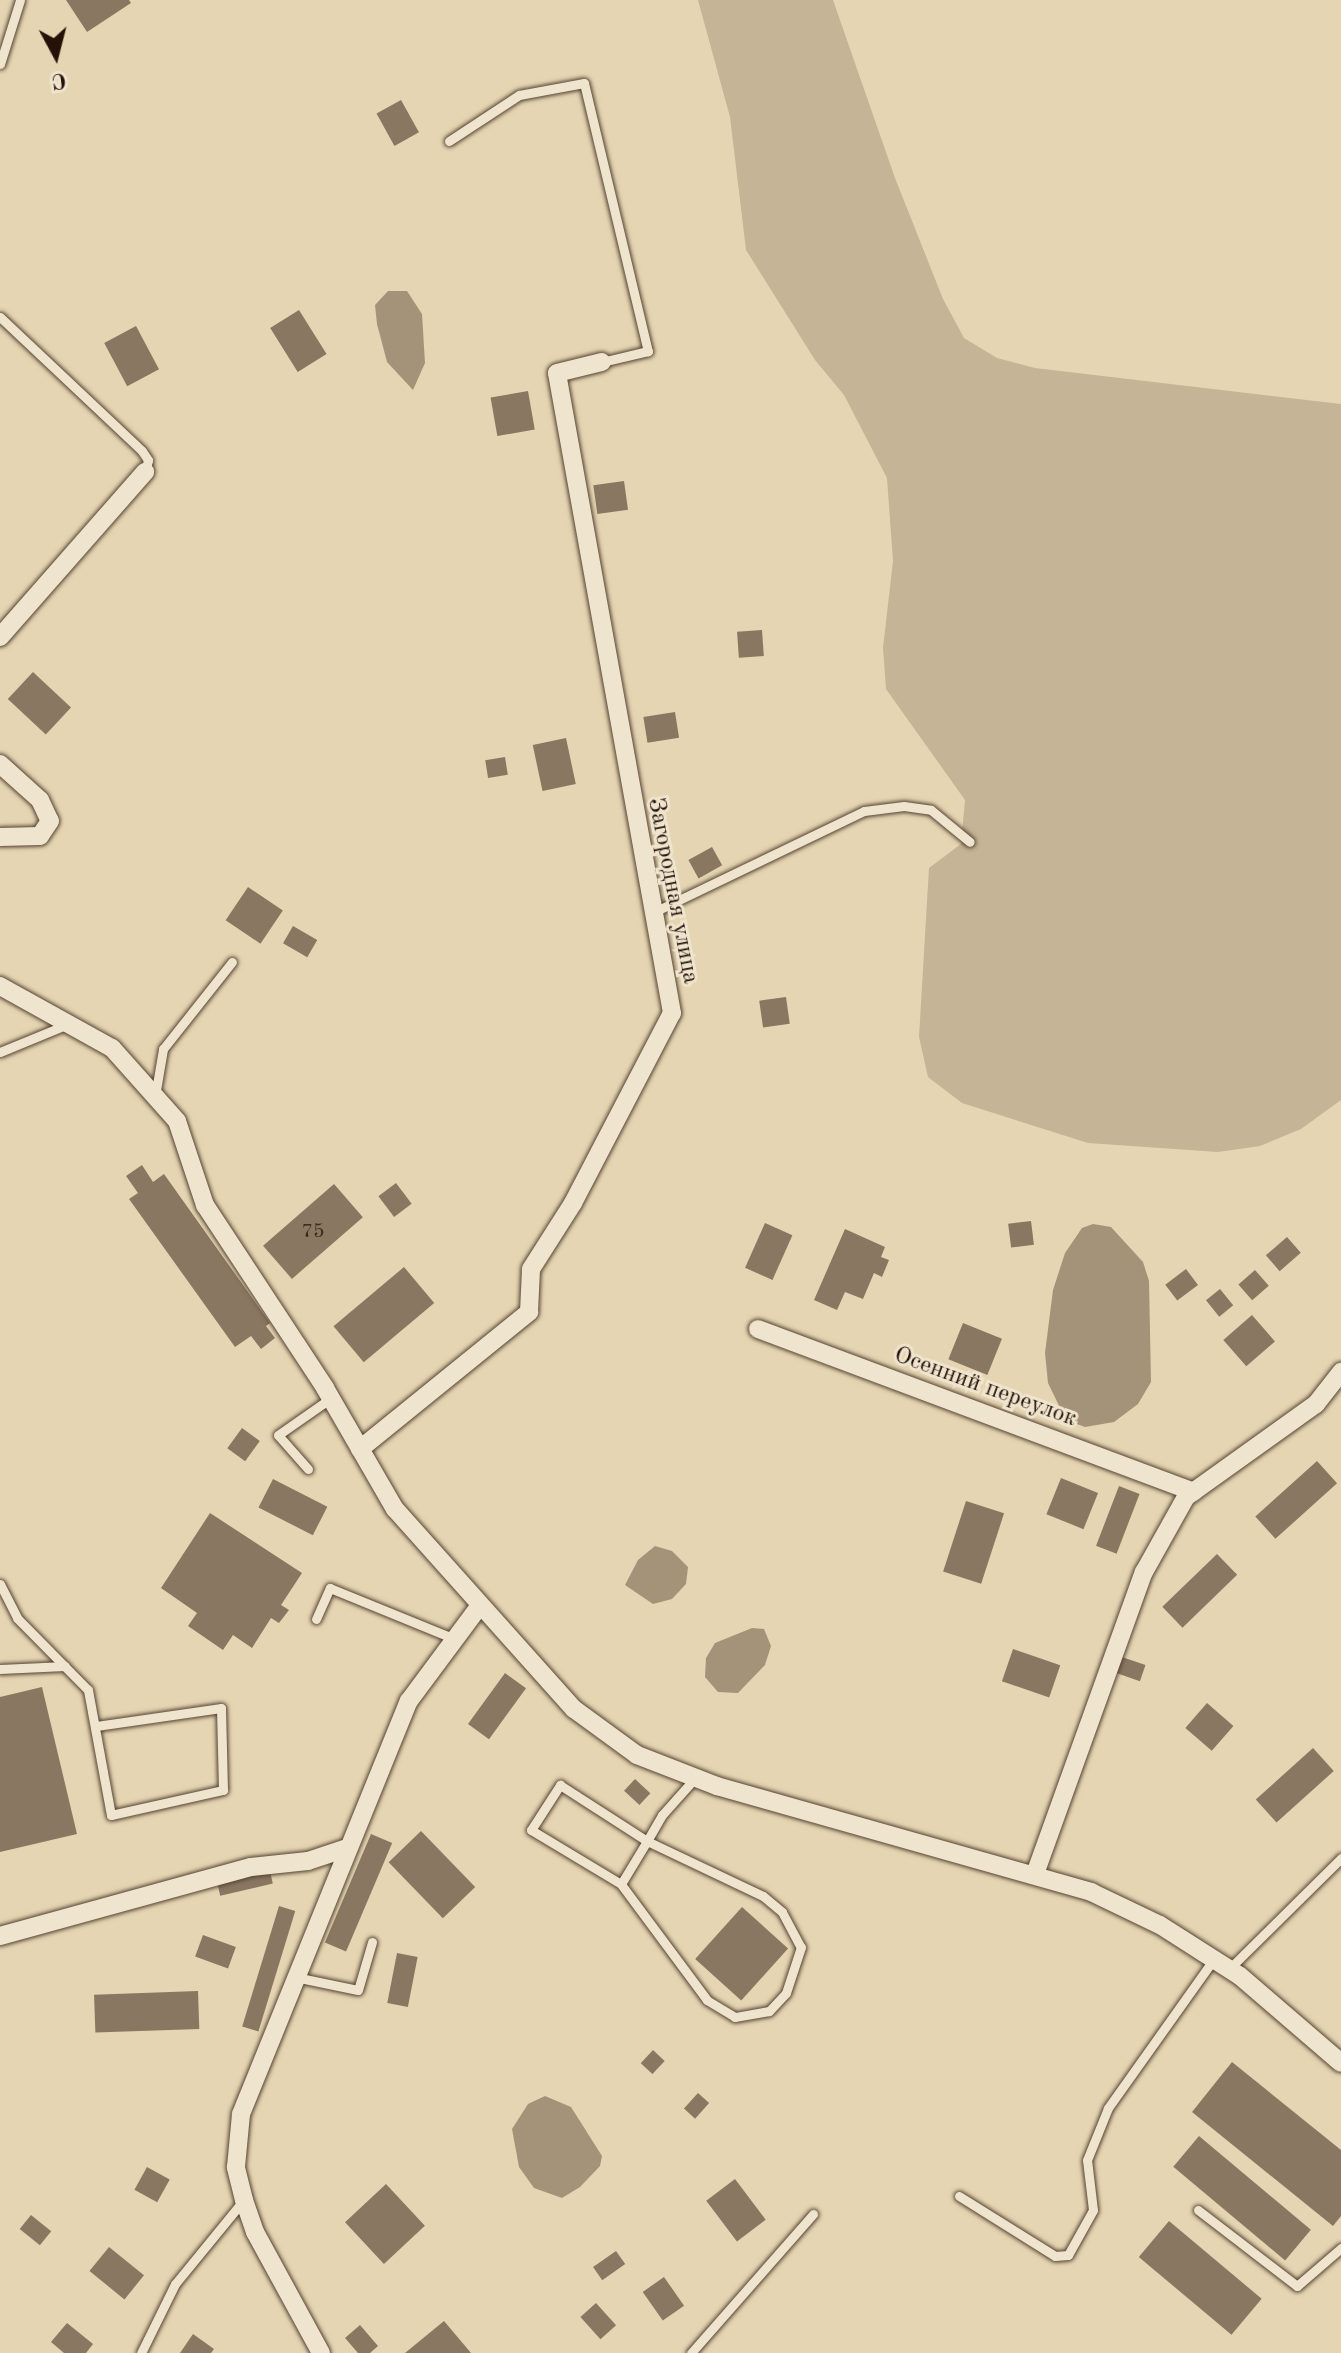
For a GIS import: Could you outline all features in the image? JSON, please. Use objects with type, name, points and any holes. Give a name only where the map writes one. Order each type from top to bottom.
[{"type":"street","name":"Загородная улица","points":[[360,1449],[529,1312],[531,1269],[573,1203],[672,1013],[651,913],[557,373],[602,362]]},
{"type":"street","points":[[0,637],[145,472]]},
{"type":"street","points":[[0,764],[40,800],[50,821],[40,836],[0,837]]},
{"type":"street","points":[[0,986],[112,1048],[177,1121],[205,1205],[331,1398],[395,1509],[478,1608],[574,1709],[637,1755],[695,1778],[882,1835],[1035,1874],[1091,1892],[1146,1918],[1221,1964],[1341,2063]]},
{"type":"street","name":"Осенний переулок","points":[[758,1329],[1194,1492]]},
{"type":"street","points":[[1035,1874],[1144,1572],[1194,1492],[1316,1404],[1341,1372]]},
{"type":"street","points":[[321,2353],[255,2232],[244,2200],[236,2167],[241,2114],[409,1701],[478,1608]]},
{"type":"street","points":[[0,1936],[251,1867],[308,1861],[347,1848]]},
{"type":"lane","points":[[0,64],[20,0]]},
{"type":"lane","points":[[449,141],[519,95],[584,83],[648,351],[602,362]]},
{"type":"lane","points":[[0,317],[142,451],[148,460],[145,472]]},
{"type":"lane","points":[[651,913],[864,811],[904,806],[931,810],[970,842]]},
{"type":"lane","points":[[155,1096],[163,1049],[232,962]]},
{"type":"lane","points":[[0,1052],[68,1024]]},
{"type":"lane","points":[[308,1469],[278,1435],[331,1398]]},
{"type":"lane","points":[[0,1584],[17,1618],[88,1690],[111,1815],[223,1790],[221,1708],[96,1726]]},
{"type":"lane","points":[[316,1619],[330,1588],[455,1639]]},
{"type":"lane","points":[[0,1669],[65,1666]]},
{"type":"lane","points":[[621,1884],[647,1841],[695,1778]]},
{"type":"lane","points":[[560,1785],[647,1841],[763,1896],[782,1912],[801,1947],[786,1993],[769,2011],[735,2017],[707,2000],[621,1884],[531,1830],[560,1785]]},
{"type":"lane","points":[[959,2196],[1055,2256],[1068,2255],[1093,2210],[1087,2160],[1108,2108],[1221,1964],[1341,1858]]},
{"type":"lane","points":[[295,1977],[358,1990],[372,1942]]},
{"type":"lane","points":[[141,2353],[175,2284],[244,2200]]},
{"type":"lane","points":[[1198,2210],[1297,2286],[1341,2248]]},
{"type":"lane","points":[[691,2353],[813,2214]]},
{"type":"shaded area","points":[[698,0],[833,0],[895,178],[943,299],[964,338],[997,358],[1035,368],[1341,404],[1341,1100],[1301,1129],[1260,1146],[1218,1152],[1088,1143],[962,1103],[928,1077],[919,1037],[929,868],[961,844],[965,800],[886,689],[883,648],[893,561],[887,478],[844,395],[815,360],[746,250],[730,117]]},
{"type":"shaded area","points":[[388,291],[407,291],[422,314],[425,363],[413,390],[387,362],[377,324],[375,305]]},
{"type":"shaded area","points":[[1093,1224],[1111,1227],[1143,1262],[1149,1281],[1151,1382],[1138,1404],[1114,1422],[1085,1427],[1066,1420],[1048,1383],[1045,1353],[1053,1290],[1065,1253],[1082,1228]]},
{"type":"shaded area","points":[[655,1546],[672,1551],[688,1567],[686,1584],[672,1599],[653,1604],[625,1585],[638,1560]]},
{"type":"shaded area","points":[[752,1628],[764,1629],[771,1646],[765,1665],[738,1693],[718,1692],[705,1677],[706,1658],[715,1643]]},
{"type":"shaded area","points":[[545,2096],[571,2107],[602,2156],[600,2166],[580,2187],[562,2198],[534,2188],[519,2167],[512,2129],[528,2104]]},
{"type":"building","points":[[66,0],[129,0],[131,3],[87,32]]},
{"type":"building","points":[[401,100],[419,132],[394,146],[377,114]]},
{"type":"building","points":[[299,310],[327,354],[298,372],[270,328]]},
{"type":"building","points":[[136,326],[159,369],[127,386],[104,343]]},
{"type":"building","points":[[528,391],[535,429],[497,436],[491,398]]},
{"type":"building","points":[[624,481],[628,510],[597,514],[593,485]]},
{"type":"building","points":[[762,630],[764,656],[739,658],[737,632]]},
{"type":"building","points":[[33,672],[71,707],[46,735],[8,699]]},
{"type":"building","points":[[675,712],[679,738],[647,743],[643,717]]},
{"type":"building","points":[[566,738],[576,784],[543,791],[533,745]]},
{"type":"building","points":[[505,757],[508,775],[488,778],[485,760]]},
{"type":"building","points":[[712,847],[722,865],[699,878],[688,860]]},
{"type":"building","points":[[248,887],[283,910],[260,944],[226,920]]},
{"type":"building","points":[[293,926],[317,940],[307,957],[283,943]]},
{"type":"building","points":[[786,997],[790,1024],[763,1027],[759,1001]]},
{"type":"building","points":[[142,1165],[153,1182],[164,1174],[270,1323],[266,1326],[275,1338],[261,1349],[251,1336],[235,1347],[129,1199],[138,1193],[126,1176]]},
{"type":"building","points":[[396,1183],[412,1204],[394,1217],[378,1196]]},
{"type":"building","points":[[334,1184],[363,1217],[292,1279],[263,1246]]},
{"type":"building","points":[[1031,1221],[1034,1245],[1011,1248],[1008,1224]]},
{"type":"building","points":[[765,1223],[792,1235],[772,1280],[745,1268]]},
{"type":"building","points":[[845,1229],[885,1247],[881,1257],[889,1260],[882,1277],[874,1273],[863,1299],[845,1292],[837,1310],[814,1300]]},
{"type":"building","points":[[1287,1237],[1301,1253],[1280,1271],[1266,1255]]},
{"type":"building","points":[[404,1267],[434,1303],[364,1362],[334,1326]]},
{"type":"building","points":[[1186,1269],[1198,1285],[1177,1301],[1165,1285]]},
{"type":"building","points":[[1255,1270],[1269,1286],[1252,1300],[1238,1284]]},
{"type":"building","points":[[1220,1289],[1233,1305],[1219,1317],[1206,1300]]},
{"type":"building","points":[[1252,1315],[1275,1341],[1246,1366],[1223,1340]]},
{"type":"building","points":[[963,1323],[1002,1339],[987,1375],[948,1359]]},
{"type":"building","points":[[242,1428],[260,1441],[245,1461],[227,1448]]},
{"type":"building","points":[[1317,1461],[1337,1483],[1275,1539],[1255,1517]]},
{"type":"building","points":[[1061,1478],[1098,1493],[1083,1529],[1046,1514]]},
{"type":"building","points":[[273,1479],[327,1507],[313,1535],[258,1508]]},
{"type":"building","points":[[1119,1486],[1140,1494],[1117,1554],[1096,1546]]},
{"type":"building","points":[[966,1501],[1004,1513],[981,1584],[943,1571]]},
{"type":"building","points":[[210,1513],[302,1573],[281,1605],[289,1610],[279,1623],[271,1618],[252,1648],[233,1635],[223,1650],[188,1626],[197,1613],[161,1588]]},
{"type":"building","points":[[1217,1554],[1237,1575],[1182,1628],[1162,1607]]},
{"type":"building","points":[[1013,1649],[1060,1665],[1049,1697],[1002,1681]]},
{"type":"building","points":[[1119,1656],[1145,1665],[1140,1681],[1113,1672]]},
{"type":"building","points":[[505,1673],[526,1688],[489,1739],[468,1724]]},
{"type":"building","points":[[42,1687],[77,1834],[0,1852],[0,1697]]},
{"type":"building","points":[[1207,1703],[1233,1726],[1212,1751],[1185,1728]]},
{"type":"building","points":[[1313,1748],[1334,1771],[1277,1823],[1256,1800]]},
{"type":"building","points":[[635,1779],[650,1793],[639,1805],[624,1791]]},
{"type":"building","points":[[421,1831],[475,1887],[443,1918],[389,1862]]},
{"type":"building","points":[[371,1834],[392,1843],[346,1952],[325,1943]]},
{"type":"building","points":[[269,1867],[273,1884],[220,1896],[216,1879]]},
{"type":"building","points":[[279,1906],[295,1911],[258,2031],[242,2026]]},
{"type":"building","points":[[742,1907],[788,1948],[741,2001],[695,1959]]},
{"type":"building","points":[[203,1935],[236,1947],[228,1969],[195,1957]]},
{"type":"building","points":[[397,1953],[418,1957],[408,2007],[387,2003]]},
{"type":"building","points":[[198,1991],[199,2029],[95,2033],[94,1995]]},
{"type":"building","points":[[653,2050],[665,2061],[652,2074],[641,2063]]},
{"type":"building","points":[[1232,2062],[1341,2150],[1341,2216],[1333,2226],[1192,2112]]},
{"type":"building","points":[[698,2093],[709,2103],[695,2119],[684,2109]]},
{"type":"building","points":[[1199,2136],[1311,2230],[1285,2260],[1173,2167]]},
{"type":"building","points":[[147,2167],[170,2180],[157,2202],[134,2190]]},
{"type":"building","points":[[735,2179],[766,2220],[737,2241],[706,2201]]},
{"type":"building","points":[[386,2184],[425,2226],[384,2264],[345,2222]]},
{"type":"building","points":[[31,2215],[51,2231],[40,2245],[20,2229]]},
{"type":"building","points":[[1169,2221],[1262,2299],[1231,2335],[1139,2257]]},
{"type":"building","points":[[109,2247],[144,2275],[124,2299],[89,2271]]},
{"type":"building","points":[[616,2251],[625,2264],[602,2280],[593,2267]]},
{"type":"building","points":[[664,2277],[684,2306],[663,2321],[643,2292]]},
{"type":"building","points":[[596,2303],[616,2325],[600,2339],[580,2317]]},
{"type":"building","points":[[444,2321],[471,2353],[405,2353]]},
{"type":"building","points":[[67,2323],[93,2344],[86,2353],[64,2353],[51,2342]]},
{"type":"building","points":[[360,2325],[378,2346],[370,2353],[358,2353],[345,2338]]},
{"type":"building","points":[[193,2334],[214,2349],[211,2353],[180,2353]]}]
